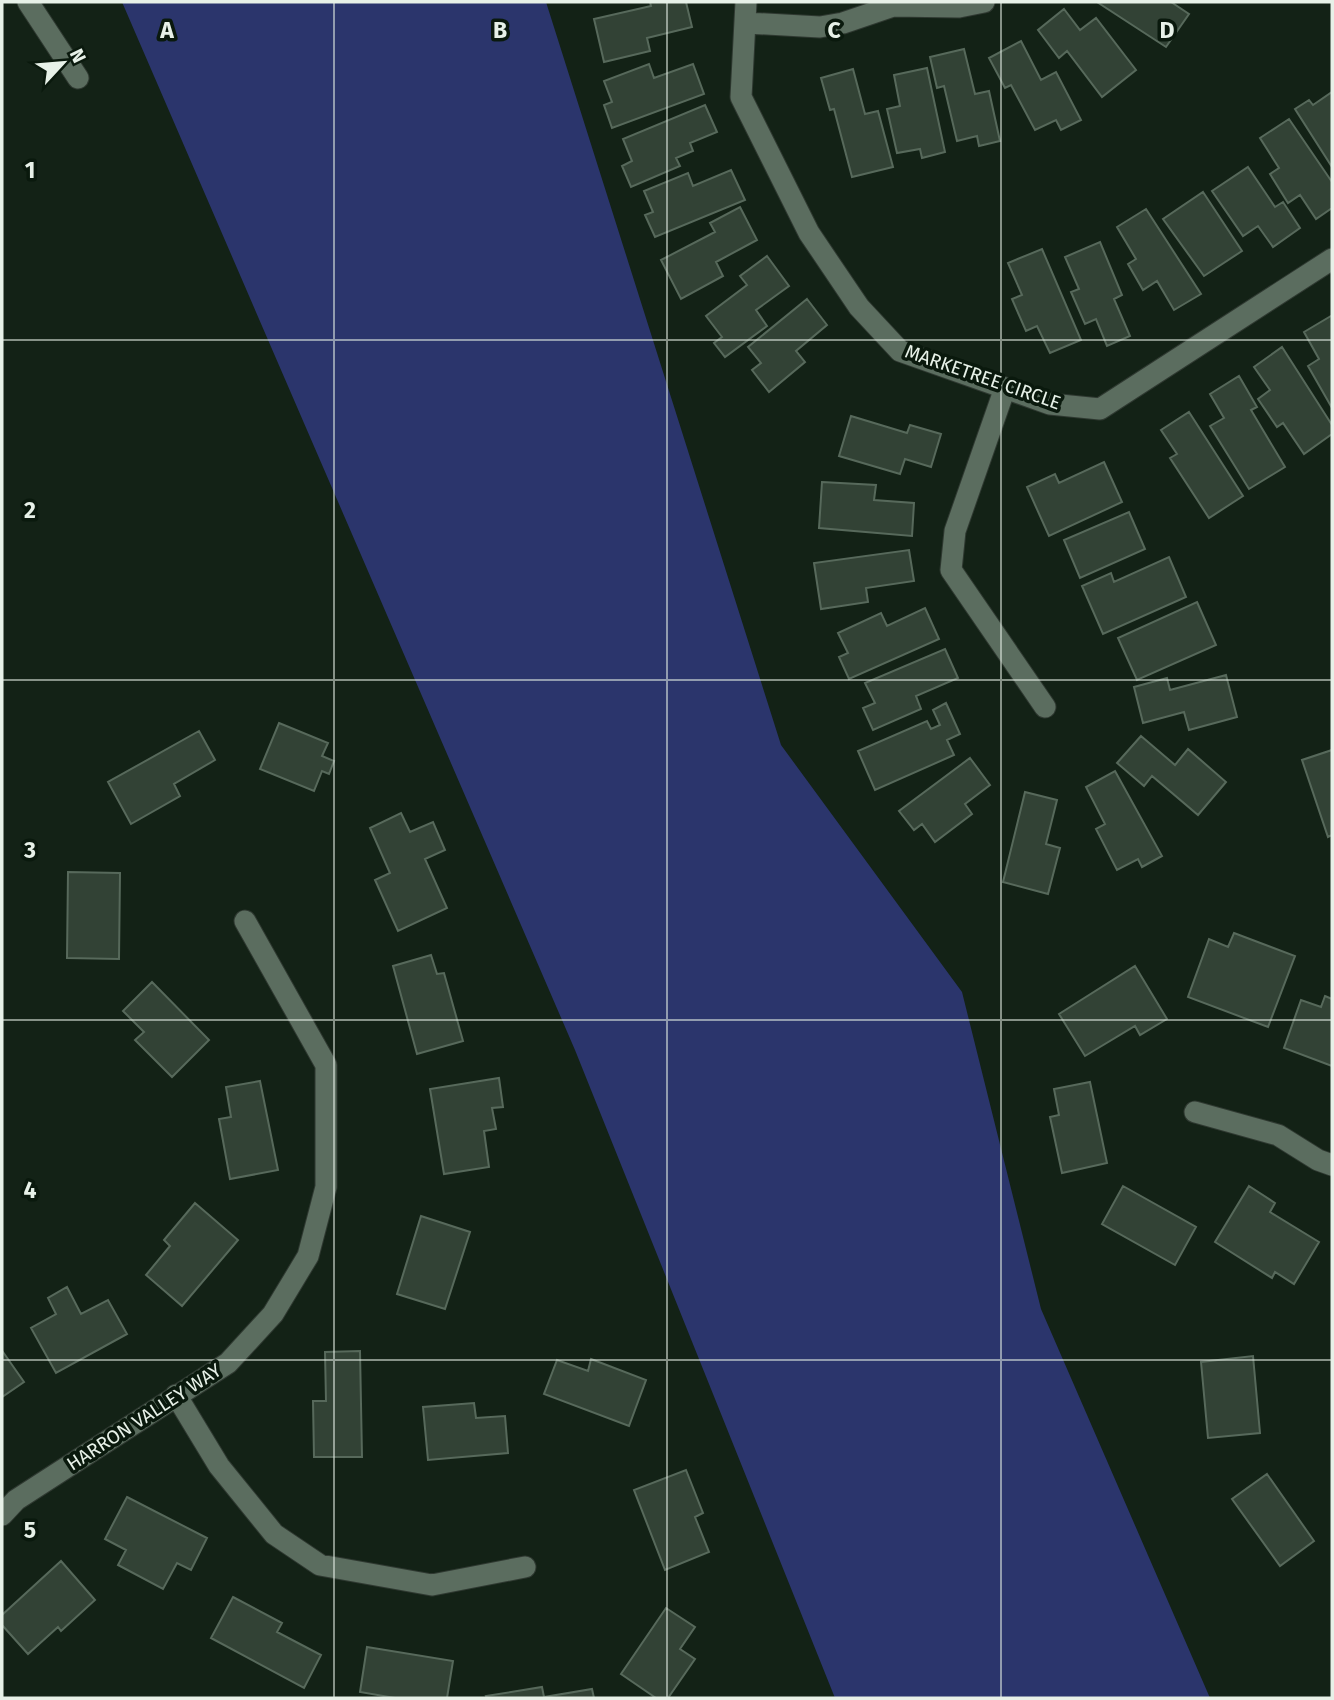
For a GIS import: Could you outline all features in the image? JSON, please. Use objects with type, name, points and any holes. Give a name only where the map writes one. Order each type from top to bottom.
[{"type":"street","points":[[28,2],[78,78]]},
{"type":"street","points":[[746,12],[820,27],[843,23],[895,4],[959,7],[984,2]]},
{"type":"street","name":"MARKETREE CIRCLE","points":[[746,12],[741,97],[809,233],[859,307],[900,351],[1050,404],[1100,409],[1332,259]]},
{"type":"street","points":[[1005,388],[955,531],[951,570],[1045,707]]},
{"type":"street","name":"HARRON VALLEY WAY","points":[[2,1515],[16,1500],[228,1363],[273,1314],[308,1256],[326,1186],[326,1065],[245,921]]},
{"type":"street","points":[[1195,1112],[1278,1135],[1318,1160],[1332,1165]]},
{"type":"street","points":[[176,1395],[219,1466],[274,1534],[320,1566],[432,1585],[525,1567]]},
{"type":"shaded area","points":[[122,2],[546,2],[781,745],[962,992],[1041,1309],[1210,1698],[835,1698],[575,1050]]},
{"type":"building","points":[[650,2],[686,2],[692,27],[647,38],[650,51],[604,62],[594,19],[651,6]]},
{"type":"building","points":[[1097,2],[1171,2],[1189,14],[1166,47]]},
{"type":"building","points":[[1064,9],[1080,30],[1096,18],[1136,70],[1102,97],[1067,51],[1059,58],[1038,30]]},
{"type":"building","points":[[1021,41],[1041,80],[1056,72],[1081,120],[1061,130],[1056,120],[1035,130],[1011,85],[1005,88],[989,58]]},
{"type":"building","points":[[964,49],[975,94],[989,91],[1000,141],[979,146],[977,136],[957,141],[944,86],[937,88],[930,57]]},
{"type":"building","points":[[649,64],[654,78],[693,64],[704,94],[612,128],[604,105],[612,102],[604,81]]},
{"type":"building","points":[[927,68],[945,152],[922,158],[920,149],[897,153],[887,109],[900,106],[894,75]]},
{"type":"building","points":[[853,69],[865,114],[878,111],[893,167],[852,177],[834,109],[830,110],[821,78]]},
{"type":"building","points":[[1332,92],[1332,167],[1295,109],[1309,100],[1313,105]]},
{"type":"building","points":[[705,105],[717,132],[690,143],[693,151],[676,158],[680,166],[631,187],[622,166],[632,161],[623,139]]},
{"type":"building","points":[[1289,119],[1332,182],[1332,208],[1316,219],[1300,195],[1288,203],[1270,174],[1279,168],[1260,138]]},
{"type":"building","points":[[1248,167],[1275,207],[1283,202],[1300,228],[1273,247],[1258,226],[1243,236],[1212,191]]},
{"type":"building","points":[[731,170],[745,200],[655,237],[645,215],[653,212],[644,191],[688,173],[693,186]]},
{"type":"building","points":[[1203,192],[1242,251],[1204,276],[1163,219]]},
{"type":"building","points":[[740,207],[757,240],[716,262],[723,276],[681,299],[661,260],[715,232],[710,223]]},
{"type":"building","points":[[1146,209],[1201,294],[1174,310],[1157,281],[1143,290],[1128,264],[1136,259],[1117,227]]},
{"type":"building","points":[[1100,242],[1122,295],[1114,299],[1130,336],[1107,346],[1096,319],[1085,324],[1071,292],[1079,289],[1065,257]]},
{"type":"building","points":[[1042,249],[1081,340],[1050,353],[1037,326],[1026,331],[1012,299],[1022,295],[1008,263]]},
{"type":"building","points":[[767,256],[789,286],[756,310],[767,326],[725,357],[714,343],[722,337],[706,316],[747,285],[740,276]]},
{"type":"building","points":[[807,299],[827,325],[796,351],[805,362],[769,392],[752,370],[761,363],[748,347]]},
{"type":"building","points":[[1331,316],[1332,408],[1308,366],[1319,359],[1304,332]]},
{"type":"building","points":[[1282,347],[1332,425],[1332,434],[1304,454],[1283,423],[1277,427],[1258,399],[1270,390],[1254,367]]},
{"type":"building","points":[[1239,376],[1257,407],[1251,410],[1285,467],[1249,489],[1210,426],[1224,418],[1210,394]]},
{"type":"building","points":[[1189,412],[1243,496],[1209,518],[1170,458],[1177,454],[1161,430]]},
{"type":"building","points":[[851,416],[907,433],[910,425],[941,434],[931,467],[905,459],[900,474],[839,456]]},
{"type":"building","points":[[1104,462],[1122,502],[1049,536],[1027,487],[1055,474],[1059,483]]},
{"type":"building","points":[[822,482],[876,485],[874,500],[914,503],[912,536],[819,528]]},
{"type":"building","points":[[1129,512],[1145,549],[1080,578],[1064,540]]},
{"type":"building","points":[[909,550],[914,581],[866,588],[868,602],[821,609],[814,563]]},
{"type":"building","points":[[1169,557],[1186,597],[1103,634],[1082,586],[1111,573],[1114,582]]},
{"type":"building","points":[[1197,602],[1216,645],[1137,680],[1118,638]]},
{"type":"building","points":[[925,608],[939,639],[849,679],[839,657],[848,653],[838,633],[881,613],[887,626]]},
{"type":"building","points":[[945,649],[958,678],[916,696],[921,709],[873,730],[863,708],[875,703],[865,683]]},
{"type":"building","points":[[1226,675],[1237,717],[1189,730],[1184,712],[1143,723],[1134,687],[1167,678],[1170,690]]},
{"type":"building","points":[[946,703],[960,734],[947,740],[954,755],[875,790],[858,751],[927,721],[931,729],[940,725],[933,710]]},
{"type":"building","points":[[279,723],[328,743],[322,756],[334,761],[329,774],[322,771],[314,791],[260,769]]},
{"type":"building","points":[[199,731],[215,760],[174,784],[180,796],[131,824],[108,782]]},
{"type":"building","points":[[1141,736],[1175,765],[1188,749],[1226,782],[1198,815],[1152,776],[1144,786],[1117,763]]},
{"type":"building","points":[[1332,750],[1332,835],[1328,837],[1302,760]]},
{"type":"building","points":[[970,758],[990,785],[965,804],[972,814],[935,842],[922,824],[914,830],[899,811]]},
{"type":"building","points":[[1115,771],[1162,856],[1142,867],[1138,859],[1117,870],[1096,829],[1105,824],[1086,787]]},
{"type":"building","points":[[1025,792],[1057,800],[1046,844],[1060,848],[1048,894],[1003,882]]},
{"type":"building","points":[[401,813],[410,832],[433,822],[445,850],[425,859],[447,908],[398,931],[375,880],[390,873],[370,828]]},
{"type":"building","points":[[68,872],[120,873],[119,959],[67,958]]},
{"type":"building","points":[[1234,933],[1295,956],[1268,1027],[1188,997],[1209,939],[1228,947]]},
{"type":"building","points":[[431,955],[437,974],[444,973],[463,1041],[417,1054],[393,966]]},
{"type":"building","points":[[1135,966],[1167,1019],[1140,1035],[1135,1026],[1085,1056],[1059,1014]]},
{"type":"building","points":[[152,982],[209,1040],[172,1077],[135,1040],[144,1032],[123,1011]]},
{"type":"building","points":[[1325,996],[1332,999],[1332,1066],[1284,1048],[1301,1000],[1321,1007]]},
{"type":"building","points":[[499,1078],[503,1107],[492,1108],[496,1129],[484,1131],[489,1167],[444,1174],[430,1089]]},
{"type":"building","points":[[260,1081],[278,1170],[230,1179],[219,1119],[231,1117],[226,1087]]},
{"type":"building","points":[[1090,1082],[1107,1163],[1062,1173],[1050,1117],[1059,1115],[1054,1089]]},
{"type":"building","points":[[1123,1186],[1196,1227],[1175,1265],[1102,1224]]},
{"type":"building","points":[[1249,1186],[1275,1203],[1270,1212],[1319,1242],[1294,1284],[1275,1272],[1272,1278],[1215,1242]]},
{"type":"building","points":[[195,1203],[238,1240],[182,1306],[146,1275],[170,1246],[164,1240]]},
{"type":"building","points":[[421,1216],[470,1232],[445,1309],[397,1294]]},
{"type":"building","points":[[67,1287],[81,1314],[108,1300],[127,1334],[56,1373],[31,1328],[56,1314],[48,1298]]},
{"type":"building","points":[[360,1351],[362,1457],[314,1457],[313,1401],[326,1401],[325,1352]]},
{"type":"building","points":[[2,1353],[24,1382],[2,1397]]},
{"type":"building","points":[[1253,1356],[1260,1433],[1208,1438],[1201,1362]]},
{"type":"building","points":[[591,1359],[646,1380],[629,1426],[544,1394],[557,1360],[588,1371]]},
{"type":"building","points":[[474,1403],[476,1418],[505,1416],[508,1453],[428,1460],[423,1407]]},
{"type":"building","points":[[686,1470],[703,1513],[695,1517],[709,1552],[665,1570],[634,1490]]},
{"type":"building","points":[[1267,1474],[1314,1541],[1280,1566],[1232,1499]]},
{"type":"building","points":[[127,1497],[207,1538],[191,1570],[177,1563],[163,1589],[118,1565],[126,1550],[105,1539]]},
{"type":"building","points":[[61,1561],[95,1600],[61,1631],[58,1627],[28,1654],[2,1625],[2,1615]]},
{"type":"building","points":[[233,1597],[282,1623],[277,1632],[321,1655],[304,1688],[211,1638]]},
{"type":"building","points":[[666,1608],[695,1627],[680,1649],[695,1659],[668,1698],[656,1698],[621,1674]]},
{"type":"building","points":[[367,1647],[453,1661],[447,1698],[395,1698],[360,1692]]},
{"type":"building","points":[[542,1687],[544,1697],[592,1689],[594,1698],[486,1696]]}]
